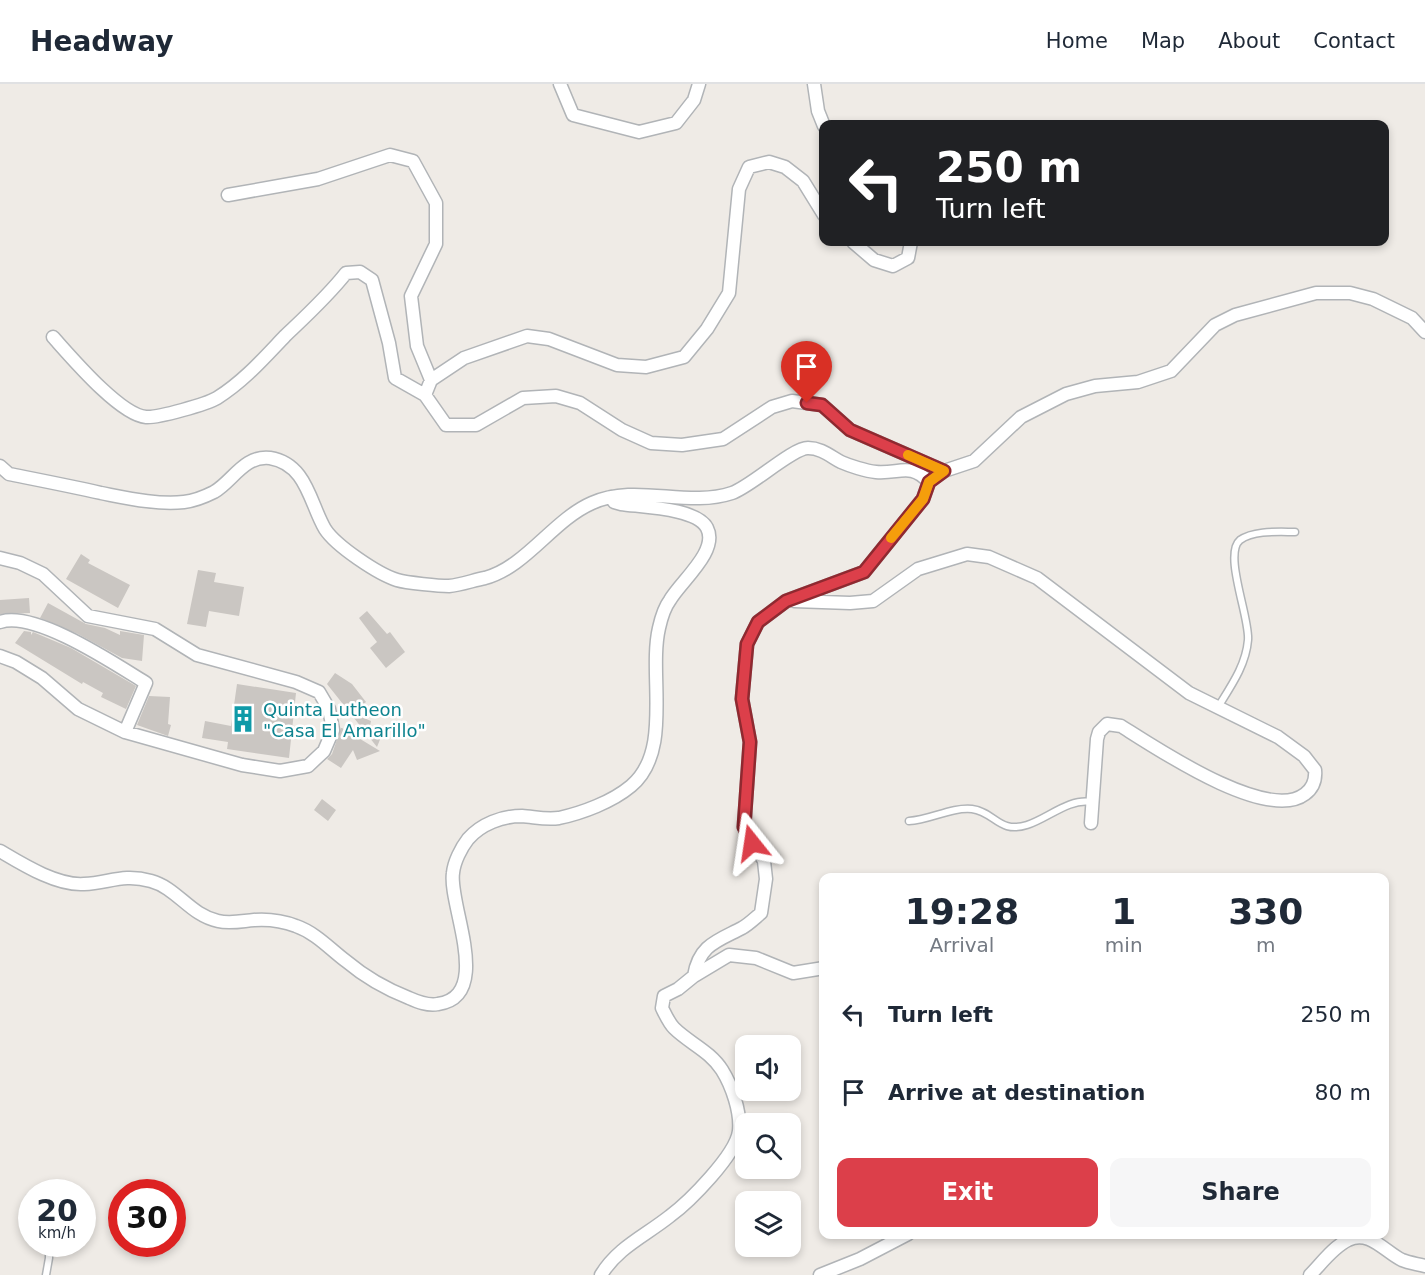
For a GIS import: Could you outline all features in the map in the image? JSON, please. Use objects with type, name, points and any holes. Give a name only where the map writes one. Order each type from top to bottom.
[{"type":"street","points":[[560,84],[573,115],[639,132],[676,123],[694,100],[699,84]]},
{"type":"street","points":[[814,84],[822,120]]},
{"type":"street","points":[[228,195],[318,179],[390,155],[413,161],[436,203],[436,244],[411,296],[417,346],[431,380]]},
{"type":"street","points":[[425,395],[431,380],[464,358],[527,336],[549,339],[617,365],[646,367],[684,357],[707,329],[729,293],[740,189],[749,166],[769,162],[785,167],[802,181],[819,207]]},
{"type":"street","points":[[858,246],[874,260],[893,266],[908,258],[910,246]]},
{"type":"street","points":[[53,337],[106,392],[126,408],[146,417],[215,400],[240,382],[332,290],[346,273],[360,272],[372,280],[389,343],[395,378],[425,395],[446,425],[476,425],[523,398],[556,396],[580,403],[622,430],[651,443],[682,445],[723,439],[772,407],[792,401],[822,405],[850,430],[944,471]]},
{"type":"street","points":[[694,976],[697,960],[717,939],[745,927],[761,913],[766,879],[764,861],[744,827],[750,742],[742,699],[747,644],[758,622],[786,601],[864,572],[923,499],[929,482],[944,471],[974,461],[1021,417],[1066,394],[1095,386],[1138,382],[1171,371],[1215,325],[1235,315],[1316,293],[1350,293],[1373,298],[1412,318],[1425,332]]},
{"type":"street","points":[[0,466],[9,474],[141,501],[185,502],[215,491],[235,472],[253,460],[271,458],[292,467],[305,483],[326,531],[350,555],[397,580],[450,586],[489,577],[514,563],[570,515],[590,503],[627,495],[705,497],[730,493],[748,485],[793,453],[806,448],[827,452],[843,463],[877,472],[903,469],[920,472],[929,482]]},
{"type":"street","points":[[0,851],[26,867],[68,883],[85,884],[128,877],[151,881],[171,890],[192,910],[213,920],[233,922],[273,920],[294,925],[315,936],[370,979],[402,995],[424,1004],[439,1004],[451,1000],[460,991],[467,966],[452,873],[467,840],[479,828],[497,819],[521,816],[541,819],[559,818],[619,796],[635,783],[646,768],[651,753],[656,726],[658,694],[655,662],[659,629],[669,601],[709,547],[709,532],[705,524],[692,516],[621,504],[614,502],[611,497]]},
{"type":"street","points":[[786,601],[850,603],[873,601],[918,569],[967,554],[989,557],[1037,578],[1189,693],[1278,737],[1304,756],[1315,770],[1314,783],[1309,791],[1297,799],[1277,802],[1256,797],[1218,782],[1121,726],[1113,724],[1104,726],[1099,732],[1091,802],[1091,823]]},
{"type":"street","points":[[0,558],[20,563],[43,574],[88,616],[155,630],[197,655],[296,682],[319,692],[329,709],[333,730],[324,751],[308,766],[279,771],[242,765],[125,732],[78,710],[42,678],[16,662],[0,656]]},
{"type":"street","points":[[0,622],[9,619],[33,624],[59,634],[146,683],[125,732]]},
{"type":"street","points":[[601,1275],[609,1261],[671,1216],[700,1190],[729,1154],[739,1132],[736,1101],[722,1070],[700,1046],[673,1027],[662,1008],[664,996],[729,955],[756,958],[793,974],[819,969]]},
{"type":"street","points":[[820,1275],[860,1259],[898,1239]]},
{"type":"street","points":[[1310,1275],[1348,1239]]},
{"type":"street","points":[[1368,1239],[1403,1261],[1425,1266]]},
{"type":"lane","points":[[1218,708],[1240,669],[1248,638],[1234,550],[1240,540],[1248,537],[1265,533],[1295,532]]},
{"type":"lane","points":[[909,821],[923,820],[960,809],[971,809],[988,815],[1002,825],[1017,828],[1076,803],[1091,802]]},
{"type":"lane","points":[[46,1275],[49,1257]]},
{"type":"building","points":[[81,554],[90,560],[88,563],[130,585],[118,608],[66,579]]},
{"type":"building","points":[[198,570],[216,573],[214,582],[244,587],[239,616],[209,611],[206,627],[187,624]]},
{"type":"building","points":[[29,598],[30,613],[0,614],[0,600]]},
{"type":"building","points":[[48,603],[86,624],[105,628],[120,635],[120,631],[144,635],[142,661],[122,658],[78,634],[40,618]]},
{"type":"building","points":[[367,611],[387,634],[390,632],[405,652],[386,668],[370,648],[377,642],[359,618]]},
{"type":"building","points":[[24,631],[31,632],[31,635],[33,632],[71,648],[136,686],[126,709],[101,697],[103,693],[83,682],[82,684],[15,643]]},
{"type":"building","points":[[335,673],[352,684],[366,702],[352,713],[371,721],[370,726],[383,732],[377,747],[327,684]]},
{"type":"building","name":"Quinta Lutheon \"Casa El Amarillo\"","points":[[237,684],[296,693],[289,758],[227,749],[228,742],[202,738],[205,721],[231,726]]},
{"type":"building","points":[[149,696],[170,697],[168,724],[171,725],[168,736],[137,725]]},
{"type":"building","points":[[341,728],[380,751],[357,760],[353,750],[341,768],[327,759],[332,754]]},
{"type":"building","points":[[322,799],[336,810],[328,821],[314,810]]},
{"type":"slow traffic","points":[[891,538],[923,499],[929,482],[944,471],[908,455]]},
{"type":"place","name":"Quinta Lutheon \"Casa El Amarillo\"","points":[[243,719]]},
{"type":"route","points":[[752,843],[744,827],[750,742],[742,699],[747,644],[758,622],[786,601],[864,572],[923,499],[929,482],[944,471],[850,430],[822,405],[807,403]]}]
